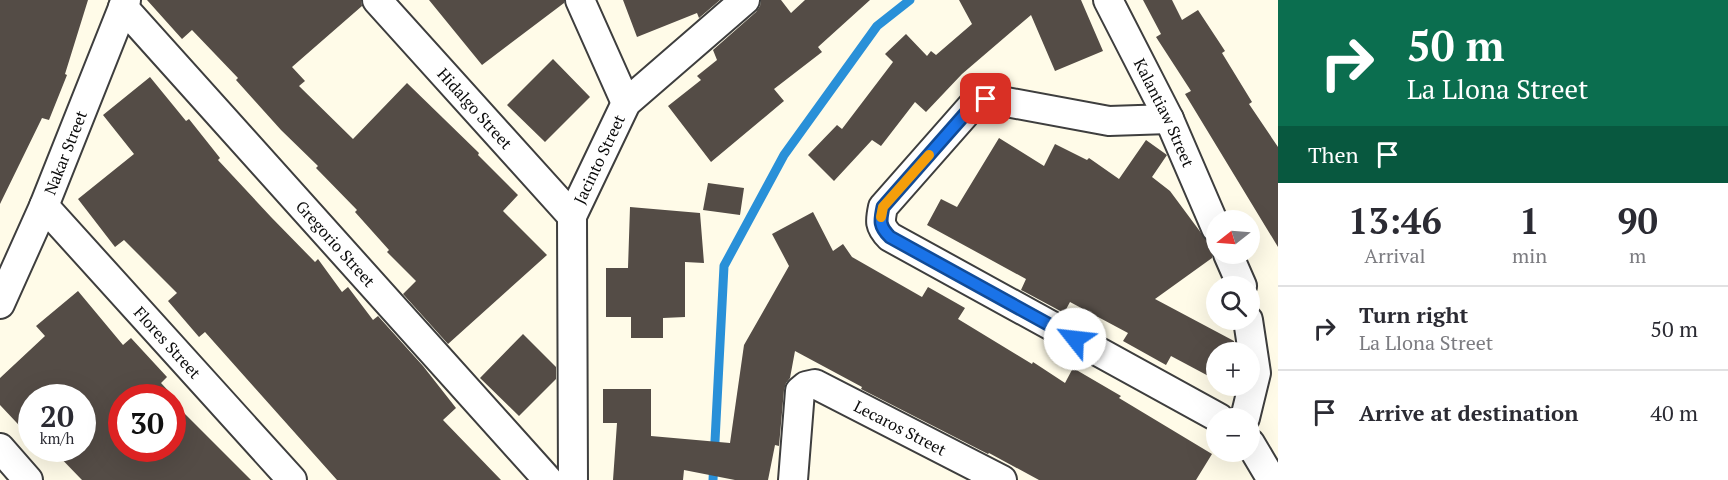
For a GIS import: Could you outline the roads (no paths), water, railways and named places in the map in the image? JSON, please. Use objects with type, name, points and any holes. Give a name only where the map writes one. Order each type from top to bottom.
[{"type":"street","name":"Hidalgo Street","points":[[377,0],[572,216]]},
{"type":"street","points":[[580,0],[626,102]]},
{"type":"street","name":"Jacinto Street","points":[[573,480],[572,216],[626,102],[745,0]]},
{"type":"street","name":"Kalantiaw Street","points":[[1108,0],[1169,119],[1208,210]]},
{"type":"street","name":"Nakar Street","points":[[0,304],[44,206],[124,4]]},
{"type":"street","name":"Gregorio Street","points":[[124,4],[548,480]]},
{"type":"street","points":[[1169,119],[1109,121],[1001,100],[980,101],[972,106],[883,207],[880,218],[882,229],[890,237],[1206,411]]},
{"type":"street","name":"Flores Street","points":[[44,206],[292,480]]},
{"type":"street","points":[[1247,408],[1256,373],[1250,330]]},
{"type":"street","name":"Lecaros Street","points":[[793,480],[800,391],[806,386],[815,384],[1002,480]]},
{"type":"street","points":[[0,448],[28,480]]},
{"type":"street","points":[[1260,460],[1272,480]]},
{"type":"waterway","points":[[713,480],[724,266],[784,155],[877,26],[910,0]]}]
